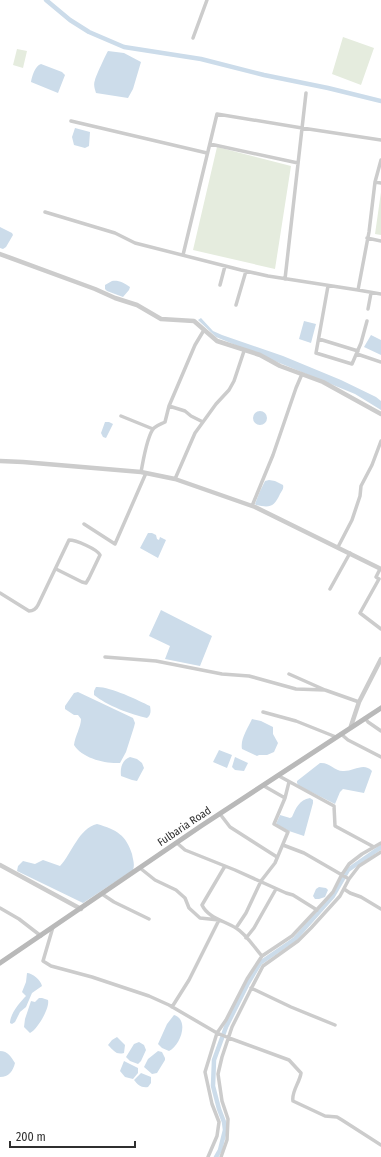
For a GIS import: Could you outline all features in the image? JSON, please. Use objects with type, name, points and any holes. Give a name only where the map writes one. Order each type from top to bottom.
[{"type":"main road","name":"Fulbaria Road","points":[[0,963],[351,726],[381,708]]},
{"type":"street","points":[[193,38],[207,0]]},
{"type":"street","points":[[285,279],[306,93]]},
{"type":"street","points":[[183,255],[216,116],[220,113],[302,128],[381,140]]},
{"type":"street","points":[[71,121],[207,153]]},
{"type":"street","points":[[210,144],[298,163]]},
{"type":"street","points":[[358,290],[368,238],[375,182],[381,160]]},
{"type":"street","points":[[375,182],[381,183]]},
{"type":"street","points":[[45,212],[115,233],[135,243],[224,266],[285,279],[381,294]]},
{"type":"street","points":[[368,238],[381,240]]},
{"type":"street","points":[[0,254],[137,305],[161,319],[194,320],[216,341],[260,356],[280,366],[323,382],[381,414]]},
{"type":"street","points":[[220,285],[224,266]]},
{"type":"street","points":[[236,305],[246,271]]},
{"type":"street","points":[[328,286],[316,353],[352,364],[362,343],[367,321]]},
{"type":"street","points":[[368,309],[371,293]]},
{"type":"street","points":[[140,472],[146,446],[153,429],[165,422],[169,406],[195,345],[204,330]]},
{"type":"street","points":[[319,339],[381,362]]},
{"type":"street","points":[[175,479],[195,433],[216,404],[229,390],[234,381],[244,351]]},
{"type":"street","points":[[252,506],[273,455],[302,374]]},
{"type":"street","points":[[169,406],[185,411],[203,422]]},
{"type":"street","points":[[121,416],[153,429]]},
{"type":"street","points":[[338,547],[352,520],[360,496],[361,486],[372,466],[381,441]]},
{"type":"street","points":[[0,462],[23,462],[146,473],[175,479],[252,506],[381,569],[376,576],[380,579],[360,613],[381,629]]},
{"type":"street","points":[[84,524],[115,544],[146,473]]},
{"type":"street","points":[[0,593],[31,611],[36,609],[38,606],[69,540],[74,540],[98,552],[100,555],[86,583],[56,569]]},
{"type":"street","points":[[330,589],[350,553]]},
{"type":"street","points":[[105,657],[156,661],[222,674],[249,676],[296,689],[324,690]]},
{"type":"street","points":[[351,726],[359,702],[381,659]]},
{"type":"street","points":[[289,674],[324,690],[359,702]]},
{"type":"street","points":[[262,712],[296,721],[336,737]]},
{"type":"street","points":[[365,718],[368,722],[381,731]]},
{"type":"street","points":[[341,734],[348,740],[381,757]]},
{"type":"street","points":[[278,776],[334,806],[335,826],[374,847]]},
{"type":"street","points":[[236,928],[246,913],[262,881],[275,863],[288,832],[274,824],[285,798],[289,782]]},
{"type":"street","points":[[264,786],[285,798]]},
{"type":"street","points":[[220,814],[230,827],[277,857]]},
{"type":"street","points":[[177,843],[186,850],[293,895],[317,910]]},
{"type":"street","points":[[208,1157],[217,1136],[219,1122],[212,1104],[205,1072],[217,1033],[226,1020],[247,979],[262,956],[292,936],[317,910],[333,892],[349,864],[362,854],[381,843]]},
{"type":"street","points":[[283,844],[304,853],[349,879]]},
{"type":"street","points":[[221,1157],[227,1140],[228,1119],[222,1100],[218,1074],[232,1027],[251,988],[263,966],[298,941],[340,896],[349,879],[359,866],[381,852]]},
{"type":"street","points":[[0,865],[81,909]]},
{"type":"street","points":[[225,866],[202,905],[203,908],[219,920],[236,928],[262,956]]},
{"type":"street","points":[[140,868],[155,880],[176,890],[185,898],[188,908],[200,918],[219,920]]},
{"type":"street","points":[[246,938],[254,928],[276,889]]},
{"type":"street","points":[[344,889],[381,909]]},
{"type":"street","points":[[102,894],[114,902],[149,919]]},
{"type":"street","points":[[0,908],[19,919],[41,936]]},
{"type":"street","points":[[172,1007],[189,980],[219,920]]},
{"type":"street","points":[[53,927],[43,961],[51,966],[149,996],[172,1007],[217,1033],[289,1060],[301,1073],[299,1083],[293,1095],[293,1101],[325,1116],[342,1120],[381,1145]]},
{"type":"street","points":[[251,988],[291,1007],[335,1025]]},
{"type":"shaded area","points":[[343,37],[374,48],[361,85],[332,74]]},
{"type":"shaded area","points":[[17,49],[27,51],[23,68],[13,65]]},
{"type":"shaded area","points":[[217,147],[291,166],[275,269],[193,250]]},
{"type":"shaded area","points":[[381,192],[381,235],[375,234]]},
{"type":"water","points":[[108,51],[124,53],[141,62],[133,89],[128,98],[96,93],[94,82]]},
{"type":"water","points":[[41,64],[62,72],[65,75],[58,93],[31,82],[35,69]]},
{"type":"water","points":[[75,128],[90,132],[89,146],[85,148],[74,145],[72,137]]},
{"type":"water","points":[[0,227],[13,235],[6,247],[3,249],[0,248]]},
{"type":"water","points":[[112,281],[121,282],[130,287],[123,297],[105,289],[105,285]]},
{"type":"water","points":[[201,318],[213,331],[283,356],[341,380],[376,397],[381,401],[381,410],[355,394],[216,337],[198,320]]},
{"type":"water","points":[[304,321],[316,324],[311,343],[299,339]]},
{"type":"water","points":[[371,335],[381,340],[381,355],[364,347]]},
{"type":"water","points":[[257,411],[263,411],[267,415],[267,421],[263,425],[257,425],[253,421],[253,415]]},
{"type":"water","points":[[105,422],[113,424],[106,438],[103,437],[101,433]]},
{"type":"water","points":[[269,480],[283,485],[283,490],[276,502],[271,506],[256,505],[255,504],[265,481]]},
{"type":"water","points":[[148,533],[156,535],[157,539],[159,540],[160,537],[166,540],[158,558],[140,548]]},
{"type":"water","points":[[161,610],[212,636],[200,666],[165,659],[170,646],[149,636]]},
{"type":"water","points":[[96,687],[116,691],[150,706],[151,711],[149,716],[147,718],[134,715],[99,699],[94,695]]},
{"type":"water","points":[[78,692],[133,718],[135,723],[134,727],[126,752],[120,763],[101,761],[88,757],[74,745],[81,719],[78,715],[74,715],[65,709],[65,706],[74,693]]},
{"type":"water","points":[[252,719],[261,721],[273,727],[273,734],[278,743],[274,752],[267,755],[257,756],[242,749],[243,737]]},
{"type":"water","points":[[219,750],[232,755],[227,768],[213,762]]},
{"type":"water","points":[[130,757],[137,759],[142,763],[144,768],[137,781],[121,776],[122,765],[127,758]]},
{"type":"water","points":[[235,757],[248,763],[244,771],[235,770],[232,767]]},
{"type":"water","points":[[320,763],[327,764],[341,771],[348,771],[362,767],[369,768],[372,771],[364,793],[343,789],[340,792],[335,804],[299,786],[297,781]]},
{"type":"water","points":[[310,798],[313,800],[313,803],[304,836],[289,831],[276,824],[280,815],[290,818],[292,817],[301,803]]},
{"type":"water","points":[[97,824],[115,831],[124,838],[132,854],[134,868],[83,903],[17,871],[18,866],[23,861],[35,864],[43,860],[60,866],[85,830]]},
{"type":"water","points":[[319,887],[326,888],[328,890],[325,897],[315,899],[313,896],[316,889]]},
{"type":"water","points":[[27,973],[36,977],[42,986],[32,993],[26,1007],[20,1012],[15,1022],[12,1024],[10,1023],[10,1020],[13,1012],[26,996],[22,992],[26,982]]},
{"type":"water","points":[[39,998],[48,1000],[47,1008],[39,1023],[30,1033],[24,1027],[25,1019],[31,1001],[35,1002]]},
{"type":"water","points":[[174,1015],[182,1022],[182,1033],[177,1044],[169,1051],[162,1048],[158,1044],[167,1024]]},
{"type":"water","points":[[117,1037],[125,1045],[124,1053],[117,1053],[108,1045]]},
{"type":"water","points":[[139,1042],[144,1045],[146,1050],[138,1064],[130,1061],[126,1057],[134,1044]]},
{"type":"water","points":[[0,1051],[7,1053],[15,1063],[10,1073],[6,1076],[0,1077]]},
{"type":"water","points":[[158,1051],[162,1052],[165,1060],[157,1073],[152,1074],[144,1067],[148,1059]]},
{"type":"water","points":[[124,1061],[138,1068],[138,1073],[133,1079],[125,1077],[120,1071]]},
{"type":"water","points":[[141,1073],[151,1077],[151,1083],[148,1087],[140,1086],[134,1080]]},
{"type":"waterway","points":[[46,0],[70,20],[89,32],[124,47],[201,59],[264,75],[381,101]]},
{"type":"waterway","points":[[216,1157],[220,1150],[225,1130],[213,1086],[214,1060],[226,1027],[248,983],[260,963],[295,939],[333,896],[348,870],[381,847]]}]
